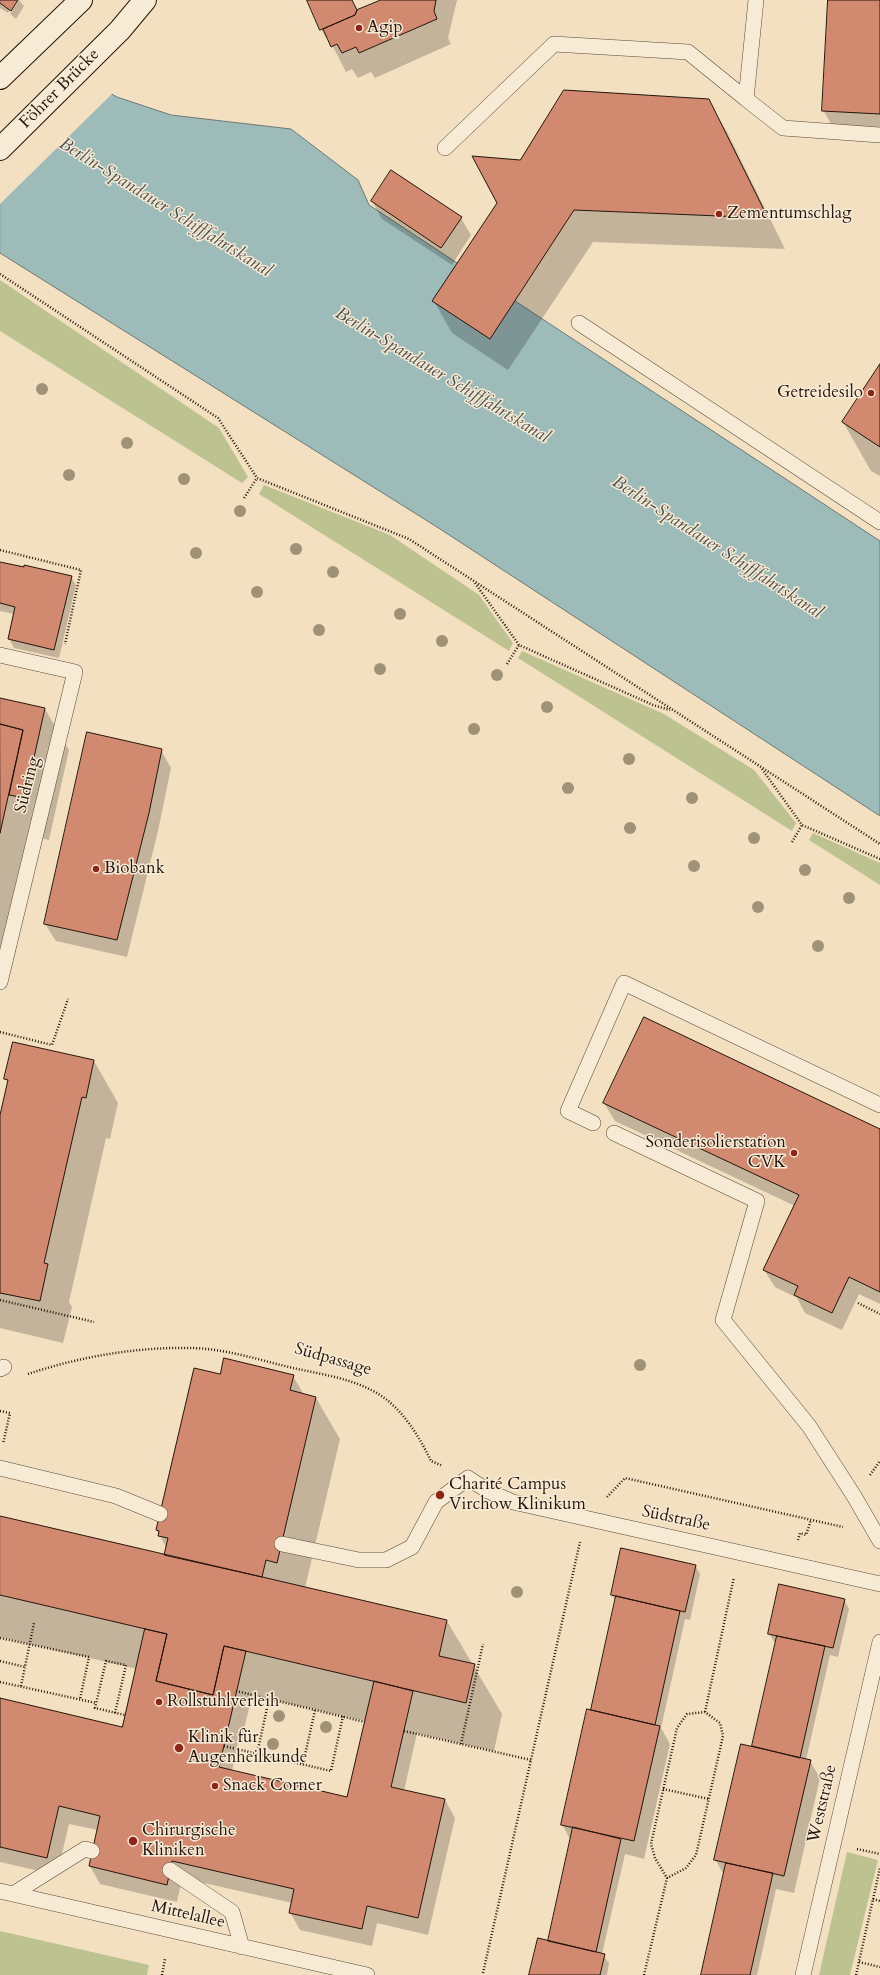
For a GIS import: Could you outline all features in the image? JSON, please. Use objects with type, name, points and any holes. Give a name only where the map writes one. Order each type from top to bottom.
[{"type":"main road","name":"Föhrer Brücke","points":[[0,149],[120,30],[145,0]]},
{"type":"main road","points":[[0,78],[80,2]]},
{"type":"lane","points":[[746,99],[756,0]]},
{"type":"lane","points":[[445,148],[554,44],[688,52],[783,128],[880,135]]},
{"type":"lane","points":[[579,322],[880,522]]},
{"type":"lane","name":"Südring","points":[[0,655],[75,672],[0,982]]},
{"type":"lane","points":[[593,1123],[568,1111],[624,983],[880,1105]]},
{"type":"lane","points":[[614,1133],[757,1201],[736,1270],[723,1320],[809,1426],[880,1540]]},
{"type":"lane","points":[[0,1468],[116,1496],[160,1514]]},
{"type":"lane","points":[[282,1544],[359,1560],[386,1560],[412,1547],[436,1502],[468,1478]]},
{"type":"lane","name":"Südstraße","points":[[468,1478],[488,1491],[513,1502],[880,1584]]},
{"type":"lane","name":"Weststraße","points":[[802,1975],[880,1642]]},
{"type":"lane","points":[[6,1893],[85,1849],[92,1851]]},
{"type":"lane","points":[[170,1870],[232,1912],[242,1947]]},
{"type":"lane","name":"Mittelallee","points":[[6,1893],[367,1975]]},
{"type":"path","points":[[0,274],[218,418],[257,478],[409,539],[880,844]]},
{"type":"path","points":[[244,498],[257,478]]},
{"type":"path","points":[[0,550],[82,570],[59,668]]},
{"type":"path","points":[[473,580],[519,645],[653,705],[674,712]]},
{"type":"path","points":[[507,664],[519,645]]},
{"type":"path","points":[[761,768],[802,825],[880,859]]},
{"type":"path","points":[[792,842],[802,825]]},
{"type":"path","points":[[0,1032],[52,1045],[68,999]]},
{"type":"path","points":[[0,1300],[94,1322]]},
{"type":"path","points":[[858,1303],[880,1314]]},
{"type":"path","name":"Südpassage","points":[[22,1376],[63,1363],[110,1354],[190,1348],[221,1351],[300,1369],[343,1379],[375,1392],[400,1412],[422,1443],[431,1461],[468,1478]]},
{"type":"path","points":[[0,1411],[10,1413],[2,1449]]},
{"type":"path","points":[[483,1973],[586,1518],[625,1478],[844,1527]]},
{"type":"path","points":[[705,1712],[740,1552]]},
{"type":"path","points":[[21,1686],[34,1623]]},
{"type":"path","points":[[0,1638],[89,1656],[80,1700]]},
{"type":"path","points":[[461,1744],[483,1644]]},
{"type":"path","points":[[0,1661],[25,1667]]},
{"type":"path","points":[[114,1713],[126,1665],[106,1661],[95,1708],[125,1715]]},
{"type":"path","points":[[0,1682],[96,1703]]},
{"type":"path","points":[[236,1691],[365,1722]]},
{"type":"path","points":[[257,1754],[269,1699]]},
{"type":"path","points":[[303,1764],[315,1710]]},
{"type":"path","points":[[644,1975],[667,1878],[655,1858],[651,1844],[677,1728],[688,1714],[705,1712],[720,1723],[723,1736],[696,1855],[686,1868],[667,1878]]},
{"type":"path","points":[[224,1746],[331,1771],[343,1716]]},
{"type":"path","points":[[404,1731],[531,1760]]},
{"type":"path","points":[[664,1789],[708,1799]]},
{"type":"path","points":[[856,1975],[880,1868]]},
{"type":"path","points":[[873,1899],[880,1901]]},
{"type":"path","points":[[162,1975],[165,1959]]},
{"type":"path","points":[[859,1962],[880,1966]]},
{"type":"green space","points":[[0,280],[219,428],[248,477],[242,483],[0,331]]},
{"type":"green space","points":[[264,485],[390,535],[479,595],[513,643],[509,651],[259,494]]},
{"type":"green space","points":[[522,651],[664,714],[754,770],[796,823],[792,831],[518,658]]},
{"type":"green space","points":[[813,833],[880,863],[880,885],[809,840]]},
{"type":"green space","points":[[847,1852],[878,1860],[850,1975],[819,1975]]},
{"type":"green space","points":[[0,1931],[149,1965],[147,1975],[0,1975]]},
{"type":"water","name":"Berlin-Spandauer Schifffahrtskanal","points":[[0,31],[117,97],[171,115],[291,129],[358,180],[369,205],[880,541],[880,816],[437,527],[0,253]]},
{"type":"pier","points":[[0,29],[114,92],[0,204]]},
{"type":"building","points":[[0,0],[18,0],[11,11],[0,3]]},
{"type":"building","points":[[307,0],[352,0],[357,10],[355,15],[320,30]]},
{"type":"building","points":[[381,0],[436,0],[434,11],[437,19],[359,53],[356,47],[342,53],[337,44],[331,47],[323,29],[355,15],[357,10]]},
{"type":"building","points":[[828,0],[880,0],[880,114],[822,111]]},
{"type":"building","name":"Zementumschlag","points":[[564,90],[709,99],[768,218],[574,210],[490,339],[432,301],[497,203],[472,156],[520,160]]},
{"type":"building","points":[[391,170],[462,217],[441,248],[371,201]]},
{"type":"building","name":"Getreidesilo","points":[[880,364],[880,447],[842,422]]},
{"type":"building","points":[[0,562],[24,567],[24,565],[72,576],[54,650],[8,639],[15,607],[0,603]]},
{"type":"building","points":[[0,698],[45,708],[25,798],[9,795],[23,730],[0,724]]},
{"type":"building","points":[[0,724],[23,730],[0,833]]},
{"type":"building","name":"Biobank","points":[[87,732],[162,749],[149,813],[117,940],[44,924]]},
{"type":"building","name":"Sonderisolierstation CVK","points":[[644,1017],[880,1129],[880,1292],[849,1277],[832,1313],[794,1295],[798,1286],[763,1270],[799,1195],[603,1103]]},
{"type":"building","points":[[13,1042],[94,1060],[86,1098],[82,1097],[44,1263],[48,1264],[40,1301],[0,1293],[0,1115],[8,1080],[4,1079]]},
{"type":"building","points":[[224,1358],[294,1375],[290,1390],[316,1397],[277,1563],[266,1560],[262,1577],[164,1555],[168,1538],[158,1536],[159,1531],[156,1530],[194,1368],[220,1374]]},
{"type":"building","points":[[0,1516],[447,1620],[439,1656],[475,1664],[466,1703],[224,1646],[213,1695],[156,1681],[167,1634],[0,1595]]},
{"type":"building","points":[[621,1548],[696,1565],[685,1612],[611,1595]]},
{"type":"building","points":[[779,1584],[845,1599],[833,1648],[768,1634]]},
{"type":"building","points":[[616,1596],[680,1611],[655,1725],[591,1710]]},
{"type":"building","points":[[145,1629],[167,1634],[156,1681],[213,1695],[224,1646],[246,1651],[219,1767],[347,1797],[374,1681],[413,1691],[391,1787],[445,1799],[418,1918],[367,1906],[362,1929],[289,1913],[294,1889],[172,1861],[167,1885],[89,1866],[100,1816],[59,1806],[47,1858],[0,1847],[0,1698],[122,1727]]},
{"type":"building","points":[[777,1636],[825,1646],[800,1758],[752,1746]]},
{"type":"building","points":[[587,1709],[660,1726],[634,1841],[561,1825]]},
{"type":"building","points":[[741,1744],[811,1760],[784,1876],[714,1860]]},
{"type":"building","points":[[573,1827],[621,1839],[596,1952],[548,1941]]},
{"type":"building","points":[[726,1863],[773,1873],[750,1975],[701,1975]]},
{"type":"building","points":[[538,1938],[605,1954],[600,1975],[529,1975]]},
{"type":"place","name":"Agip","points":[[359,28]]},
{"type":"place","name":"Zementumschlag","points":[[719,214]]},
{"type":"place","name":"Getreidesilo","points":[[871,393]]},
{"type":"place","name":"Biobank","points":[[96,869]]},
{"type":"place","name":"Sonderisolierstation CVK","points":[[794,1153]]},
{"type":"place","name":"Charité Campus Virchow Klinikum","points":[[440,1495]]},
{"type":"place","name":"Rollstuhlverleih","points":[[159,1702]]},
{"type":"place","name":"Klinik für Augenheilkunde","points":[[179,1748]]},
{"type":"place","name":"Snack Corner","points":[[215,1786]]},
{"type":"place","name":"Chirurgische Kliniken","points":[[133,1841]]}]
